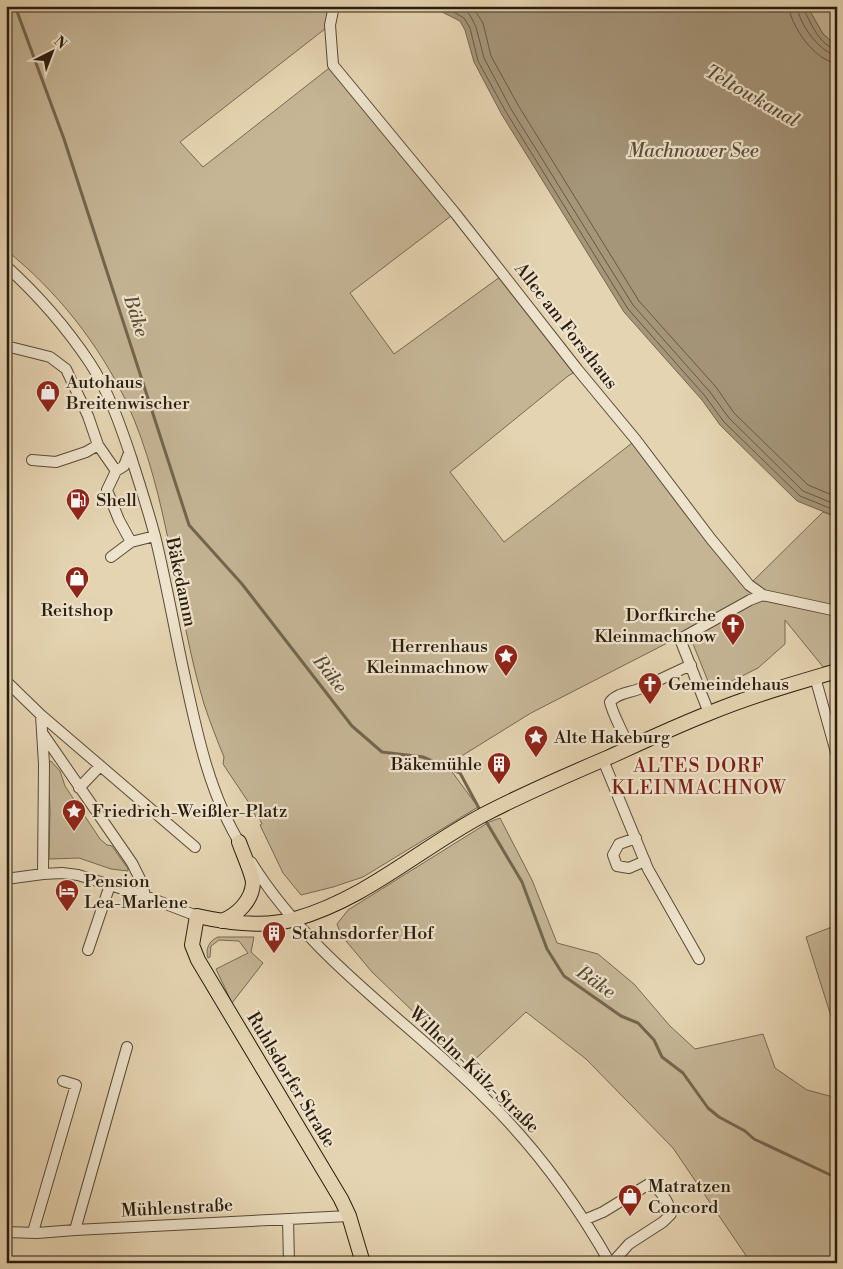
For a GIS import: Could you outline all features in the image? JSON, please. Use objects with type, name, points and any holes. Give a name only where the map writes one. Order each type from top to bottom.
[{"type":"main road","points":[[197,916],[221,921],[259,924],[293,920],[349,897],[380,881],[485,814],[709,713],[792,683],[837,671]]},
{"type":"main road","points":[[221,921],[236,913],[251,893],[253,882],[239,842]]},
{"type":"main road","name":"Ruhlsdorfer Straße","points":[[197,916],[192,945],[198,960],[341,1198],[350,1216],[362,1263]]},
{"type":"street","name":"Allee am Forsthaus","points":[[334,6],[330,25],[332,65],[504,274],[578,370],[636,440],[710,539],[749,585],[763,594],[837,611]]},
{"type":"street","name":"Bäkedamm","points":[[6,266],[28,285],[48,308],[90,364],[118,421],[155,536],[192,712],[205,764],[218,800],[239,842],[270,891],[293,920]]},
{"type":"street","points":[[6,346],[50,357],[66,368],[88,416],[98,445],[116,471]]},
{"type":"street","points":[[32,460],[56,462],[86,452],[98,445]]},
{"type":"street","points":[[129,453],[124,466],[116,471],[108,490],[119,520],[130,542]]},
{"type":"street","points":[[111,557],[130,542],[155,536]]},
{"type":"street","points":[[709,713],[680,639],[763,594]]},
{"type":"street","points":[[630,748],[610,702],[612,698],[637,690],[691,665]]},
{"type":"street","points":[[815,677],[837,756]]},
{"type":"street","points":[[6,681],[100,766],[195,847]]},
{"type":"street","points":[[41,714],[44,764],[43,874]]},
{"type":"street","points":[[43,734],[132,863],[142,883],[144,896]]},
{"type":"street","points":[[603,760],[645,861],[699,959]]},
{"type":"street","points":[[79,788],[100,766]]},
{"type":"street","points":[[636,838],[619,844],[614,855],[617,866],[629,868],[645,861]]},
{"type":"street","points":[[6,879],[43,874],[62,873],[78,875],[144,896],[197,916]]},
{"type":"street","points":[[88,950],[110,885]]},
{"type":"street","name":"Wilhelm-Külz-Straße","points":[[293,920],[328,956],[460,1074],[511,1124],[542,1160],[584,1220],[611,1263]]},
{"type":"street","points":[[74,1230],[126,1047]]},
{"type":"street","points":[[33,1232],[76,1085],[63,1081]]},
{"type":"street","points":[[584,1220],[603,1212],[649,1184],[658,1189],[671,1214],[663,1222],[629,1244],[611,1263]]},
{"type":"street","name":"Mühlenstraße","points":[[6,1232],[350,1216]]},
{"type":"street","points":[[288,1219],[288,1263]]},
{"type":"shaded area","points":[[6,6],[331,6],[330,25],[180,142],[203,167],[333,65],[455,213],[350,293],[394,354],[504,274],[578,370],[568,376],[450,472],[504,542],[636,440],[749,585],[823,512],[837,517],[837,671],[828,673],[785,620],[785,644],[758,668],[712,691],[689,634],[677,638],[531,713],[447,765],[478,807],[363,877],[301,895],[283,873],[260,825],[262,824],[258,816],[256,817],[223,764],[224,757],[204,704],[194,667],[163,514],[153,476],[127,403],[90,339],[75,320],[42,283],[6,250]]},
{"type":"shaded area","points":[[807,6],[837,6],[837,46],[823,34]]},
{"type":"shaded area","points":[[51,761],[60,771],[65,786],[100,839],[107,845],[112,846],[128,871],[111,869],[79,858],[49,859],[48,762]]},
{"type":"shaded area","points":[[500,818],[532,880],[557,943],[598,954],[634,984],[670,1026],[695,1049],[763,1034],[775,1068],[807,1090],[837,1098],[837,1263],[751,1263],[673,1148],[586,1059],[526,1012],[469,1065],[372,972],[341,935],[337,924],[348,910],[489,822]]},
{"type":"shaded area","points":[[837,925],[837,1035],[806,937]]},
{"type":"shaded area","points":[[218,937],[254,937],[251,952],[263,963],[232,1003],[216,969],[248,953],[239,941],[219,940],[211,946],[210,957],[208,958],[208,946]]},
{"type":"water","name":"Machnower See","points":[[436,6],[807,6],[823,34],[837,46],[837,517],[797,501],[720,425],[702,400],[624,312],[502,115],[474,62],[465,30],[460,21],[440,11]]},
{"type":"waterway","name":"Bäke","points":[[15,6],[64,139],[189,525],[242,584],[352,726],[382,752],[423,757],[460,773],[481,812]]},
{"type":"waterway","name":"Bäke","points":[[484,818],[522,882],[547,949],[564,976],[621,1016],[638,1023],[654,1040],[662,1057],[683,1073],[708,1108],[719,1117],[745,1131],[754,1139],[837,1178]]},
{"type":"place","name":"Autohaus Breitenwischer","points":[[48,413]]},
{"type":"place","name":"Shell","points":[[78,521]]},
{"type":"place","name":"Reitshop","points":[[77,599]]},
{"type":"place","name":"Dorfkirche Kleinmachnow","points":[[733,646]]},
{"type":"place","name":"Herrenhaus Kleinmachnow","points":[[506,677]]},
{"type":"place","name":"Gemeindehaus","points":[[650,705]]},
{"type":"place","name":"Alte Hakeburg","points":[[536,758]]},
{"type":"place","name":"Bäkemühle","points":[[499,785]]},
{"type":"place","name":"Friedrich-Weißler-Platz","points":[[74,832]]},
{"type":"place","name":"Pension Lea-Marlene","points":[[67,912]]},
{"type":"place","name":"Stahnsdorfer Hof","points":[[274,954]]},
{"type":"place","name":"Matratzen Concord","points":[[630,1217]]},
{"type":"district","name":"ALTES DORF KLEINMACHNOW","points":[[699,777]]},
{"type":"water label","name":"Teltowkanal","points":[[752,96]]}]
